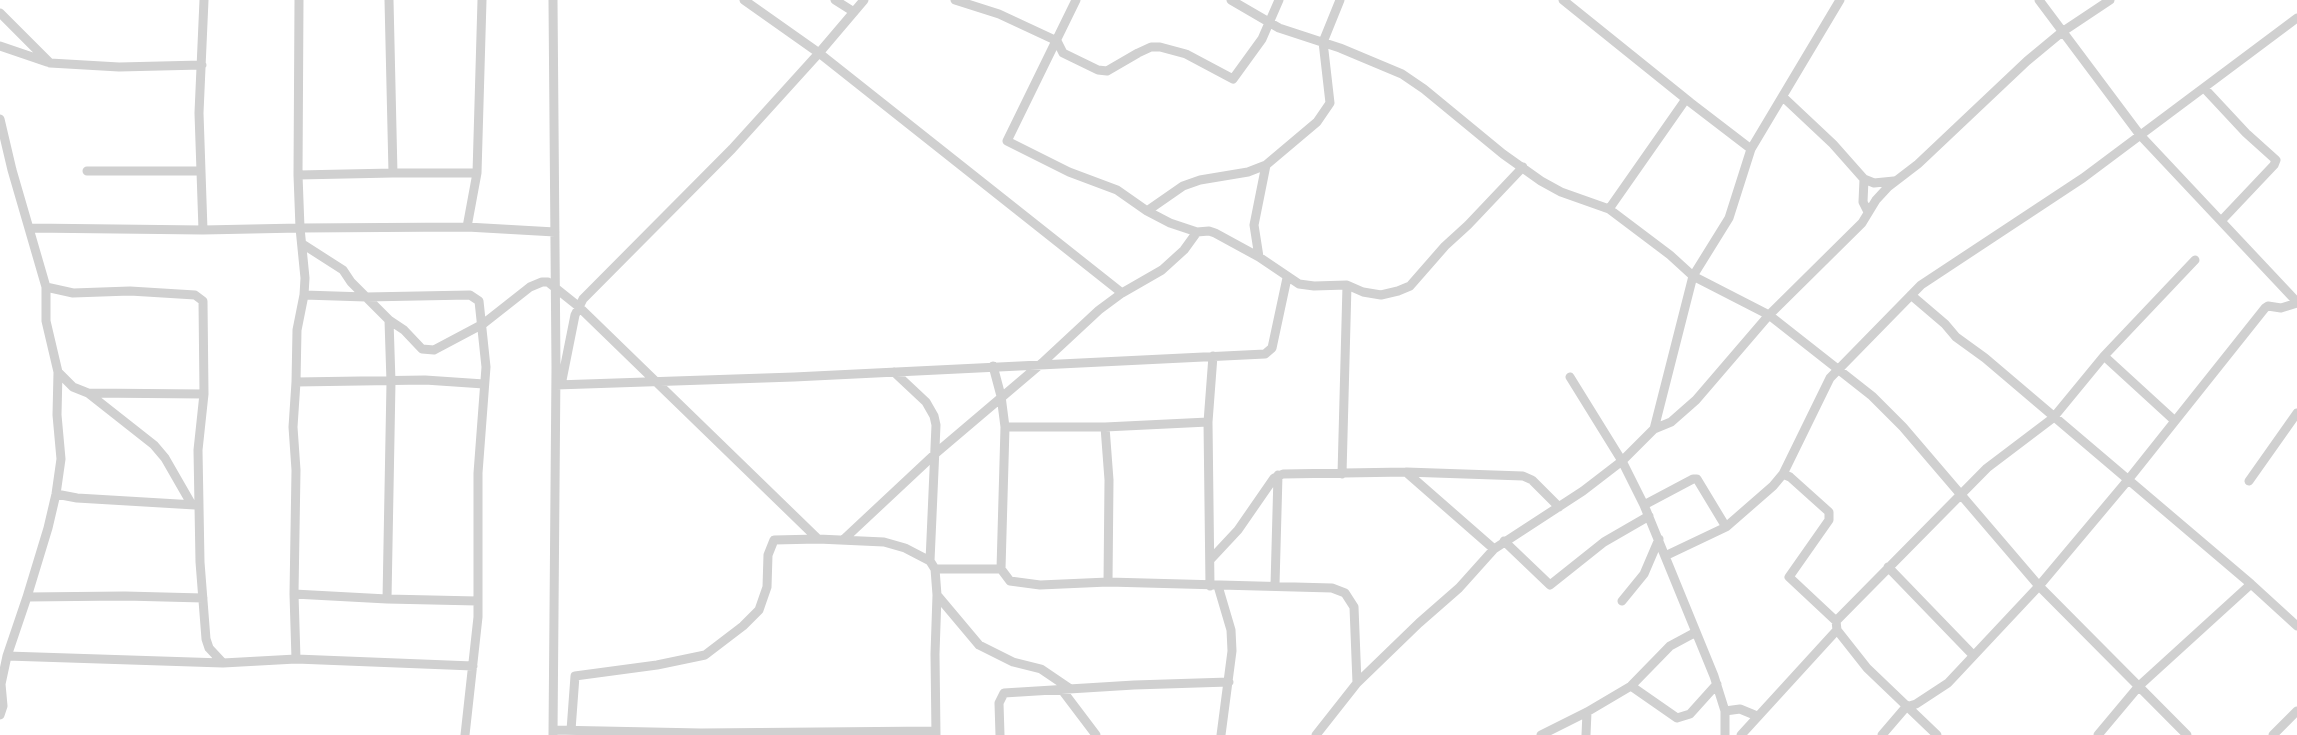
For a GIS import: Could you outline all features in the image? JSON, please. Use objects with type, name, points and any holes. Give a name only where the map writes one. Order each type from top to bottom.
[{"type":"street","points":[[203,230],[200,171],[204,0]]},
{"type":"street","points":[[296,659],[294,594],[296,470],[293,427],[297,330],[304,295],[304,246],[300,228],[298,175],[299,0]]},
{"type":"street","points":[[389,0],[393,173]]},
{"type":"street","points":[[467,227],[477,173],[482,0]]},
{"type":"street","points":[[553,0],[554,285],[558,385],[553,732],[570,730],[638,734],[936,733],[935,654],[937,595],[932,565],[936,425],[930,409],[894,372]]},
{"type":"street","points":[[744,0],[819,54],[1122,293]]},
{"type":"street","points":[[835,0],[854,12]]},
{"type":"street","points":[[558,385],[578,306],[590,290],[732,149],[819,54],[864,0]]},
{"type":"street","points":[[955,0],[999,14],[1057,41],[1063,53],[1098,70],[1107,71],[1151,47],[1160,47],[1186,54],[1233,79],[1251,56],[1270,23],[1279,0]]},
{"type":"street","points":[[1076,0],[1007,140],[1069,172],[1117,190],[1147,211],[1181,228],[1197,232],[1209,231],[1215,233],[1259,257],[1287,278],[1299,284],[1314,286],[1347,285],[1363,292],[1381,295],[1398,292],[1410,286],[1523,167]]},
{"type":"street","points":[[1231,0],[1270,23],[1402,74],[1424,89],[1503,154],[1562,192],[1609,209],[1670,255],[1693,276],[1769,315],[1838,368],[1872,396],[1903,427],[1962,493],[2039,586],[2187,735]]},
{"type":"street","points":[[1147,211],[1183,186],[1200,180],[1248,172],[1266,165],[1318,122],[1330,103],[1323,42],[1340,0]]},
{"type":"street","points":[[1563,0],[1751,149]]},
{"type":"street","points":[[1654,429],[1693,276],[1729,218],[1751,149],[1840,0]]},
{"type":"street","points":[[1882,735],[1906,707],[1916,704],[1948,683],[2039,586],[2128,480],[2265,308],[2268,306],[2281,308],[2297,303],[2140,134],[2039,0]]},
{"type":"street","points":[[1316,735],[1357,683],[1418,623],[1459,588],[1494,549],[1559,507],[1622,461],[1654,429],[1671,422],[1696,400],[1769,315],[1862,223],[1868,212],[1888,187],[1899,180],[2062,32],[2110,0]]},
{"type":"street","points":[[0,13],[50,63]]},
{"type":"street","points":[[1665,556],[1726,527],[1773,486],[1783,474],[1830,378],[1921,285],[2083,178],[2297,18]]},
{"type":"street","points":[[0,46],[50,63],[119,66],[202,66]]},
{"type":"street","points":[[2204,88],[2246,133],[2276,160],[2274,165],[2221,221]]},
{"type":"street","points":[[1783,97],[1833,144],[1864,178],[1874,183],[1899,180]]},
{"type":"street","points":[[1609,209],[1686,99]]},
{"type":"street","points":[[0,119],[12,170],[46,287],[46,321],[58,372],[57,415],[61,459],[56,494],[48,528],[7,656],[1,684],[3,706],[0,715]]},
{"type":"street","points":[[1259,257],[1254,225],[1266,165]]},
{"type":"street","points":[[87,171],[200,171]]},
{"type":"street","points":[[298,175],[477,173]]},
{"type":"street","points":[[1864,178],[1863,202],[1868,212]]},
{"type":"street","points":[[30,228],[203,230],[467,227],[555,232]]},
{"type":"street","points":[[843,540],[936,453],[1042,363],[1100,310],[1122,293],[1162,270],[1184,250],[1197,232]]},
{"type":"street","points":[[304,246],[343,270],[389,320],[426,351],[448,344],[483,324],[530,287],[542,282],[554,285],[818,538]]},
{"type":"street","points":[[1741,735],[1812,660],[1837,625],[1888,567],[1987,468],[2053,418],[2104,356],[2195,260]]},
{"type":"street","points":[[558,385],[894,372],[1270,352],[1280,318],[1287,278]]},
{"type":"street","points":[[1342,474],[1347,285]]},
{"type":"street","points":[[46,287],[73,293],[130,290],[194,295],[200,297],[203,302],[204,394],[198,450],[196,505],[209,648],[223,663]]},
{"type":"street","points":[[304,295],[366,297],[470,295],[478,301],[483,324],[486,367],[478,473],[477,601],[473,666],[465,735]]},
{"type":"street","points":[[1911,295],[1945,324],[1956,337],[1986,358],[2053,418],[2251,584],[2297,626]]},
{"type":"street","points":[[387,600],[391,382],[389,320]]},
{"type":"street","points":[[1214,356],[1208,422],[1210,560],[1214,586],[1231,630],[1232,651],[1221,735]]},
{"type":"street","points":[[2104,356],[2175,421]]},
{"type":"street","points":[[993,366],[1001,396],[1005,427],[1001,569],[1007,578],[1016,583],[1040,585],[1108,582],[1332,588],[1345,593],[1351,599],[1354,607],[1357,683]]},
{"type":"street","points":[[58,372],[73,387],[88,393],[154,445],[165,458],[196,505]]},
{"type":"street","points":[[1570,377],[1622,461],[1649,516],[1717,684],[1725,711],[1725,735]]},
{"type":"street","points":[[296,382],[425,380],[484,384]]},
{"type":"street","points":[[88,393],[204,394]]},
{"type":"street","points":[[2249,481],[2297,412]]},
{"type":"street","points":[[1005,427],[1106,427],[1208,422]]},
{"type":"street","points":[[1106,427],[1109,480],[1108,582]]},
{"type":"street","points":[[1406,472],[1494,549]]},
{"type":"street","points":[[1278,475],[1406,472],[1523,476],[1532,480],[1559,507]]},
{"type":"street","points":[[1783,474],[1790,477],[1829,512],[1829,520],[1789,578],[1837,625],[1867,668],[1937,735]]},
{"type":"street","points":[[1210,560],[1238,530],[1278,475]]},
{"type":"street","points":[[1275,585],[1278,475]]},
{"type":"street","points":[[1644,506],[1693,479],[1697,479],[1726,527]]},
{"type":"street","points":[[56,494],[95,499],[196,505]]},
{"type":"street","points":[[1504,541],[1546,584],[1550,585],[1604,542],[1649,516]]},
{"type":"street","points":[[570,730],[576,676],[657,665],[705,655],[743,626],[759,610],[767,587],[768,555],[774,540],[818,538],[884,542],[905,548],[932,565],[1001,569]]},
{"type":"street","points":[[1622,601],[1644,574],[1659,540]]},
{"type":"street","points":[[1888,567],[1973,655]]},
{"type":"street","points":[[2098,735],[2139,686],[2251,584]]},
{"type":"street","points":[[294,594],[387,600],[477,601]]},
{"type":"street","points":[[937,595],[979,645],[1013,662],[1041,669],[1065,689],[1096,735]]},
{"type":"street","points":[[27,597],[125,596],[203,598]]},
{"type":"street","points":[[1541,735],[1587,712],[1632,686],[1670,646],[1696,632]]},
{"type":"street","points":[[7,656],[223,663],[296,659],[473,666]]},
{"type":"street","points":[[1000,735],[999,702],[1004,693],[1229,682]]},
{"type":"street","points":[[1632,686],[1678,718],[1690,714],[1717,684]]},
{"type":"street","points":[[1725,711],[1740,709],[1757,716]]},
{"type":"street","points":[[2273,735],[2297,711]]},
{"type":"street","points":[[1586,735],[1587,712]]}]
